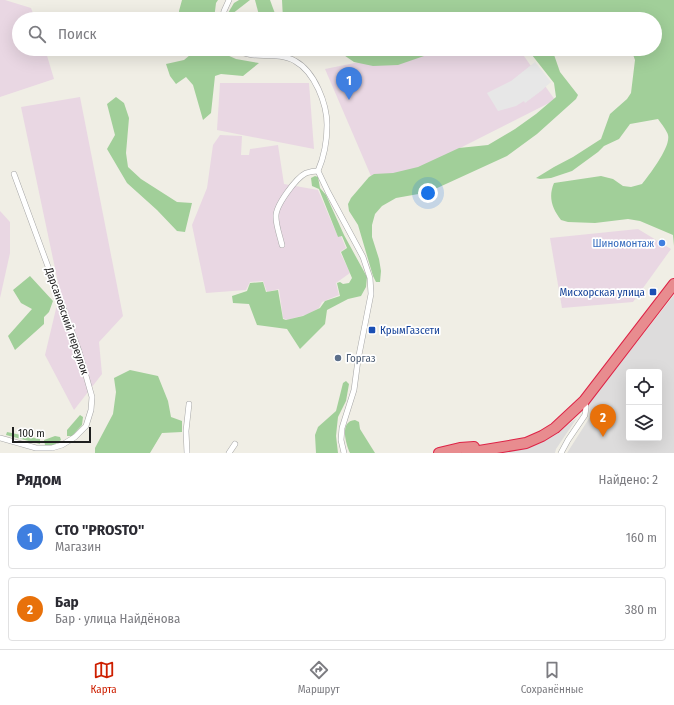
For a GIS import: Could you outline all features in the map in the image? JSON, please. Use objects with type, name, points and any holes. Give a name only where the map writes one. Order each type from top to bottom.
[{"type":"highway","points":[[440,453],[460,448],[490,446],[528,440],[552,426],[583,399],[674,278]]},
{"type":"highway","points":[[466,453],[526,443],[555,428],[583,399],[674,284]]},
{"type":"street","points":[[224,12],[229,0]]},
{"type":"street","points":[[272,56],[295,61],[308,72],[320,92],[324,105],[327,125],[322,162],[318,171],[363,257],[370,278],[371,294],[358,360],[354,390],[342,428],[341,440],[344,453]]},
{"type":"street","points":[[282,245],[275,216],[278,208],[282,200],[298,179],[306,173],[318,171]]},
{"type":"street","name":"Дарсановский переулок","points":[[0,438],[36,448],[52,448],[62,445],[75,437],[86,426],[91,410],[92,397],[79,351],[14,174]]},
{"type":"street","points":[[561,453],[585,415],[586,407],[583,399]]},
{"type":"street","points":[[186,453],[186,431],[189,404]]},
{"type":"street","points":[[229,453],[235,444]]},
{"type":"shaded area","points":[[0,0],[5,0],[31,8],[32,12],[12,12],[12,56],[47,56],[54,79],[0,97]]},
{"type":"shaded area","points":[[389,56],[524,56],[555,100],[377,190],[325,69]]},
{"type":"shaded area","points":[[535,62],[551,82],[525,103],[524,101],[516,106],[498,111],[487,93],[511,81]]},
{"type":"shaded area","points":[[220,83],[309,83],[314,149],[217,130]]},
{"type":"shaded area","points":[[80,97],[123,316],[99,342],[102,374],[74,410],[45,355],[60,292],[21,107]]},
{"type":"shaded area","points":[[220,135],[242,136],[241,155],[249,155],[250,149],[278,145],[284,184],[318,190],[338,237],[341,236],[346,248],[340,252],[350,273],[336,283],[339,295],[322,302],[319,308],[309,314],[287,320],[283,318],[279,289],[267,292],[263,281],[250,282],[246,290],[206,293],[192,225],[207,188],[213,145]]},
{"type":"shaded area","points":[[0,211],[10,222],[10,253],[0,298]]},
{"type":"shaded area","points":[[638,229],[671,249],[633,302],[562,308],[550,238]]},
{"type":"shaded area","points":[[674,295],[674,453],[567,453],[590,417],[589,403]]},
{"type":"shaded area","points":[[577,418],[556,449],[555,453],[491,453],[522,448],[549,438]]},
{"type":"green space","points":[[182,0],[218,0],[215,12],[179,11]]},
{"type":"green space","points":[[239,0],[250,0],[235,12],[229,12],[234,3]]},
{"type":"green space","points":[[255,0],[270,0],[274,12],[258,12]]},
{"type":"green space","points":[[282,0],[674,0],[674,246],[673,235],[640,221],[628,219],[595,223],[568,222],[561,220],[553,207],[551,198],[554,183],[601,176],[613,179],[623,186],[631,187],[642,184],[659,161],[668,140],[668,135],[658,119],[630,124],[619,139],[604,146],[572,171],[551,178],[536,178],[601,139],[610,114],[627,99],[631,93],[635,60],[634,56],[662,56],[662,12],[283,12]]},
{"type":"green space","points":[[189,56],[229,56],[236,59],[259,63],[243,76],[221,74],[215,76],[211,113],[203,120],[193,85],[186,77],[176,84],[170,76],[166,64],[184,60]]},
{"type":"green space","points":[[345,56],[424,56],[398,65],[373,66],[354,62]]},
{"type":"green space","points":[[533,56],[554,56],[560,72],[578,95],[576,99],[537,134],[507,156],[435,189],[424,193],[396,198],[382,206],[375,214],[372,225],[372,237],[381,271],[380,282],[376,282],[358,225],[349,211],[348,204],[351,198],[369,177],[374,174],[393,173],[418,167],[459,148],[488,145],[515,129],[556,97],[554,83]]},
{"type":"green space","points":[[116,97],[124,103],[129,118],[126,153],[128,167],[141,179],[177,202],[192,203],[185,232],[177,231],[157,210],[127,183],[107,149],[115,135],[107,104]]},
{"type":"green space","points":[[315,176],[318,177],[320,188],[326,195],[344,235],[367,277],[366,287],[361,296],[348,299],[327,310],[325,324],[300,349],[287,329],[257,325],[249,304],[233,303],[232,296],[247,291],[250,283],[263,282],[266,292],[278,290],[283,319],[286,320],[303,316],[320,308],[325,301],[340,296],[337,283],[349,283],[352,278],[341,252],[347,248],[342,236],[338,237],[319,189],[312,186],[311,178]]},
{"type":"green space","points":[[30,276],[53,301],[49,312],[44,317],[44,324],[15,350],[8,336],[32,309],[21,303],[13,290]]},
{"type":"green space","points":[[130,370],[158,376],[168,401],[171,417],[182,421],[182,432],[162,433],[150,453],[95,453],[95,448],[113,414],[116,392],[114,378]]},
{"type":"green space","points":[[346,381],[349,384],[346,401],[338,417],[337,426],[336,436],[338,453],[316,453],[315,435],[318,427],[336,411],[343,383]]},
{"type":"green space","points":[[80,415],[83,417],[82,425],[72,436],[67,436],[67,430]]},
{"type":"green space","points":[[355,420],[359,422],[360,429],[375,453],[350,453],[345,429],[350,421]]},
{"type":"green space","points":[[7,432],[40,439],[40,444],[6,435]]},
{"type":"green space","points":[[55,436],[60,437],[61,440],[54,445],[45,445],[44,440]]},
{"type":"place","name":"СТО \"PROSTO\"","points":[[349,100]]},
{"type":"place","name":"Шиномонтаж","points":[[662,243]]},
{"type":"place","name":"Мисхорская улица","points":[[653,292]]},
{"type":"place","name":"КрымГазсети","points":[[372,330]]},
{"type":"place","name":"Горгаз","points":[[338,358]]},
{"type":"place","name":"Бар","points":[[603,437]]}]
